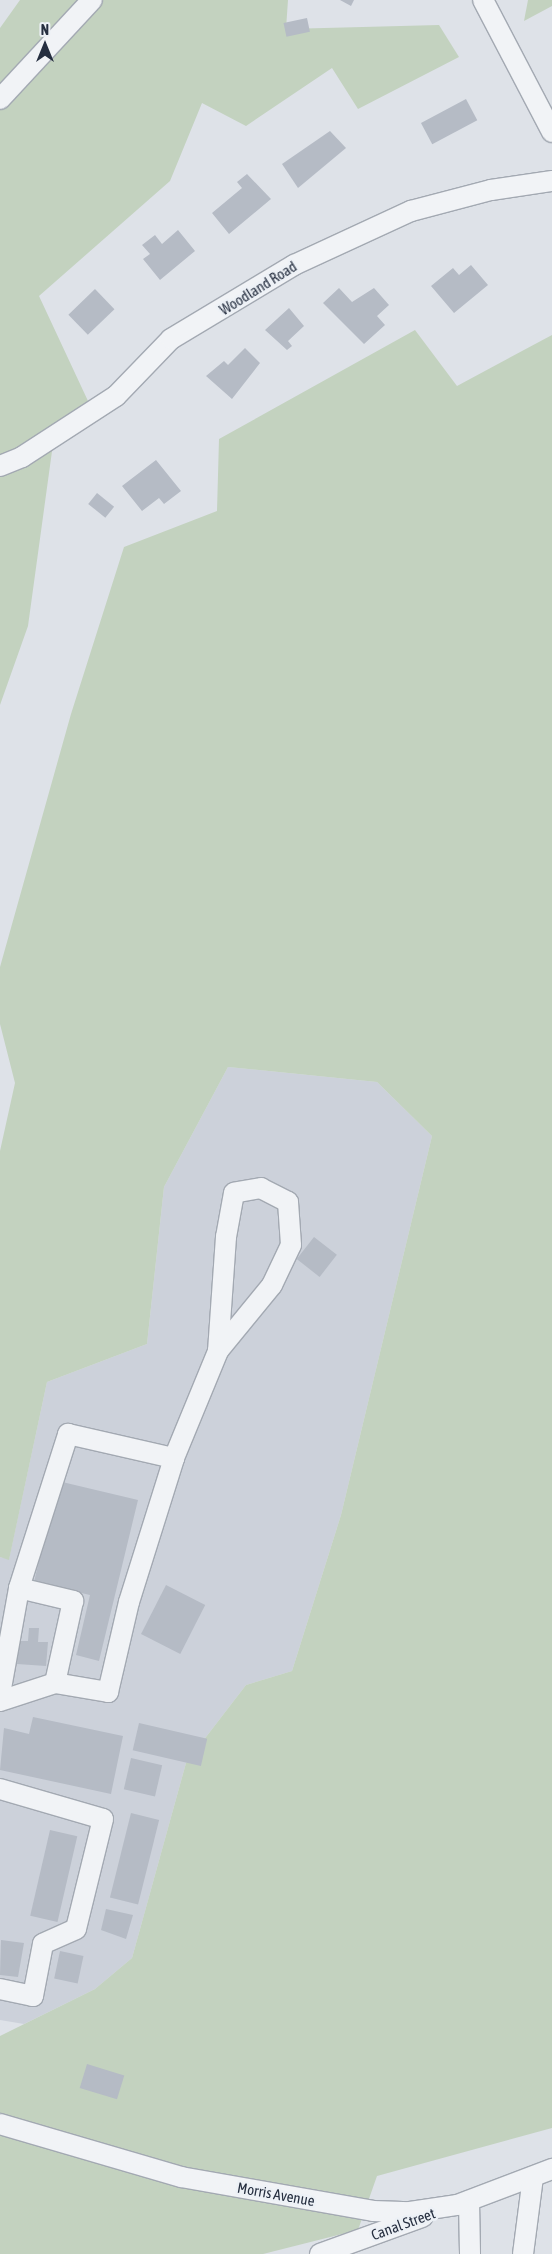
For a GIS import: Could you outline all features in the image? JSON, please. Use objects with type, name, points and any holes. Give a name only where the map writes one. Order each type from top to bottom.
[{"type":"street","points":[[0,99],[92,0]]},
{"type":"street","points":[[483,0],[552,132]]},
{"type":"street","name":"Woodland Road","points":[[0,466],[22,457],[116,396],[171,340],[294,265],[411,211],[491,190],[552,181]]},
{"type":"street","points":[[0,1701],[55,1683],[108,1692],[129,1602],[174,1458],[218,1351],[272,1284],[291,1244],[288,1202],[261,1188],[234,1193],[226,1238],[218,1351]]},
{"type":"street","points":[[0,1694],[19,1588],[68,1434],[174,1458]]},
{"type":"street","points":[[19,1588],[73,1601],[55,1683]]},
{"type":"street","points":[[0,1789],[103,1819],[76,1929],[43,1944],[33,1996],[0,1989]]},
{"type":"street","name":"Morris Avenue","points":[[0,2124],[180,2177],[326,2203],[410,2212],[463,2203],[552,2169]]},
{"type":"street","points":[[523,2254],[533,2177]]},
{"type":"street","points":[[463,2203],[470,2254]]},
{"type":"street","name":"Canal Street","points":[[320,2254],[463,2203]]},
{"type":"shaded area","points":[[228,1067],[377,1082],[432,1136],[341,1515],[292,1671],[246,1685],[186,1763],[132,1958],[95,1989],[24,2024],[0,2020],[0,1557],[9,1559],[47,1382],[147,1344],[164,1187]]},
{"type":"green space","points":[[20,0],[288,0],[286,29],[439,25],[459,57],[358,109],[332,68],[246,126],[202,103],[170,181],[39,296],[95,416],[53,444],[28,626],[0,705],[0,28]]},
{"type":"green space","points":[[528,0],[552,0],[552,6],[524,21]]},
{"type":"green space","points":[[415,330],[457,386],[552,335],[552,2128],[377,2176],[358,2230],[263,2254],[0,2254],[0,2036],[95,1989],[132,1958],[186,1763],[246,1685],[292,1671],[341,1515],[432,1136],[377,1082],[228,1067],[164,1187],[147,1344],[47,1382],[9,1560],[0,1557],[0,1151],[15,1083],[0,1024],[0,967],[71,714],[124,547],[217,511],[219,439]]},
{"type":"building","points":[[340,0],[354,0],[351,6]]},
{"type":"building","points":[[307,18],[310,32],[286,37],[284,23]]},
{"type":"building","points":[[466,99],[477,120],[432,144],[421,123]]},
{"type":"building","points":[[330,131],[346,148],[298,188],[282,164]]},
{"type":"building","points":[[247,174],[271,199],[229,234],[212,213],[242,188],[237,182]]},
{"type":"building","points":[[178,230],[195,251],[160,280],[143,259],[150,254],[142,245],[155,235],[162,244]]},
{"type":"building","points":[[471,265],[488,285],[454,313],[431,286],[453,268],[459,275]]},
{"type":"building","points":[[339,288],[352,302],[374,288],[389,305],[377,316],[385,325],[364,344],[323,303]]},
{"type":"building","points":[[95,289],[114,309],[88,335],[68,315]]},
{"type":"building","points":[[289,308],[304,326],[288,341],[292,346],[287,350],[265,330]]},
{"type":"building","points":[[245,348],[260,363],[232,399],[206,376],[224,361],[228,365]]},
{"type":"building","points":[[156,460],[181,491],[164,504],[159,498],[142,511],[122,486]]},
{"type":"building","points":[[97,493],[114,507],[105,518],[88,504]]},
{"type":"building","points":[[314,1237],[337,1255],[320,1277],[297,1259]]},
{"type":"building","points":[[58,1481],[138,1500],[99,1661],[76,1655],[90,1595],[34,1582]]},
{"type":"building","points":[[166,1585],[205,1605],[180,1654],[141,1634]]},
{"type":"building","points":[[29,1628],[39,1628],[38,1642],[48,1642],[46,1666],[17,1664],[19,1641],[28,1641]]},
{"type":"building","points":[[33,1717],[123,1736],[111,1794],[0,1770],[4,1728],[29,1734]]},
{"type":"building","points":[[139,1723],[207,1739],[201,1766],[133,1750]]},
{"type":"building","points":[[131,1758],[162,1765],[155,1796],[124,1789]]},
{"type":"building","points":[[131,1813],[159,1820],[138,1904],[110,1897]]},
{"type":"building","points":[[50,1830],[77,1836],[57,1922],[30,1916]]},
{"type":"building","points":[[106,1909],[133,1915],[126,1939],[101,1930]]},
{"type":"building","points":[[1,1940],[24,1943],[18,1977],[0,1975]]},
{"type":"building","points":[[60,1951],[83,1956],[78,1983],[54,1978]]},
{"type":"building","points":[[87,2064],[124,2075],[117,2099],[80,2088]]}]
